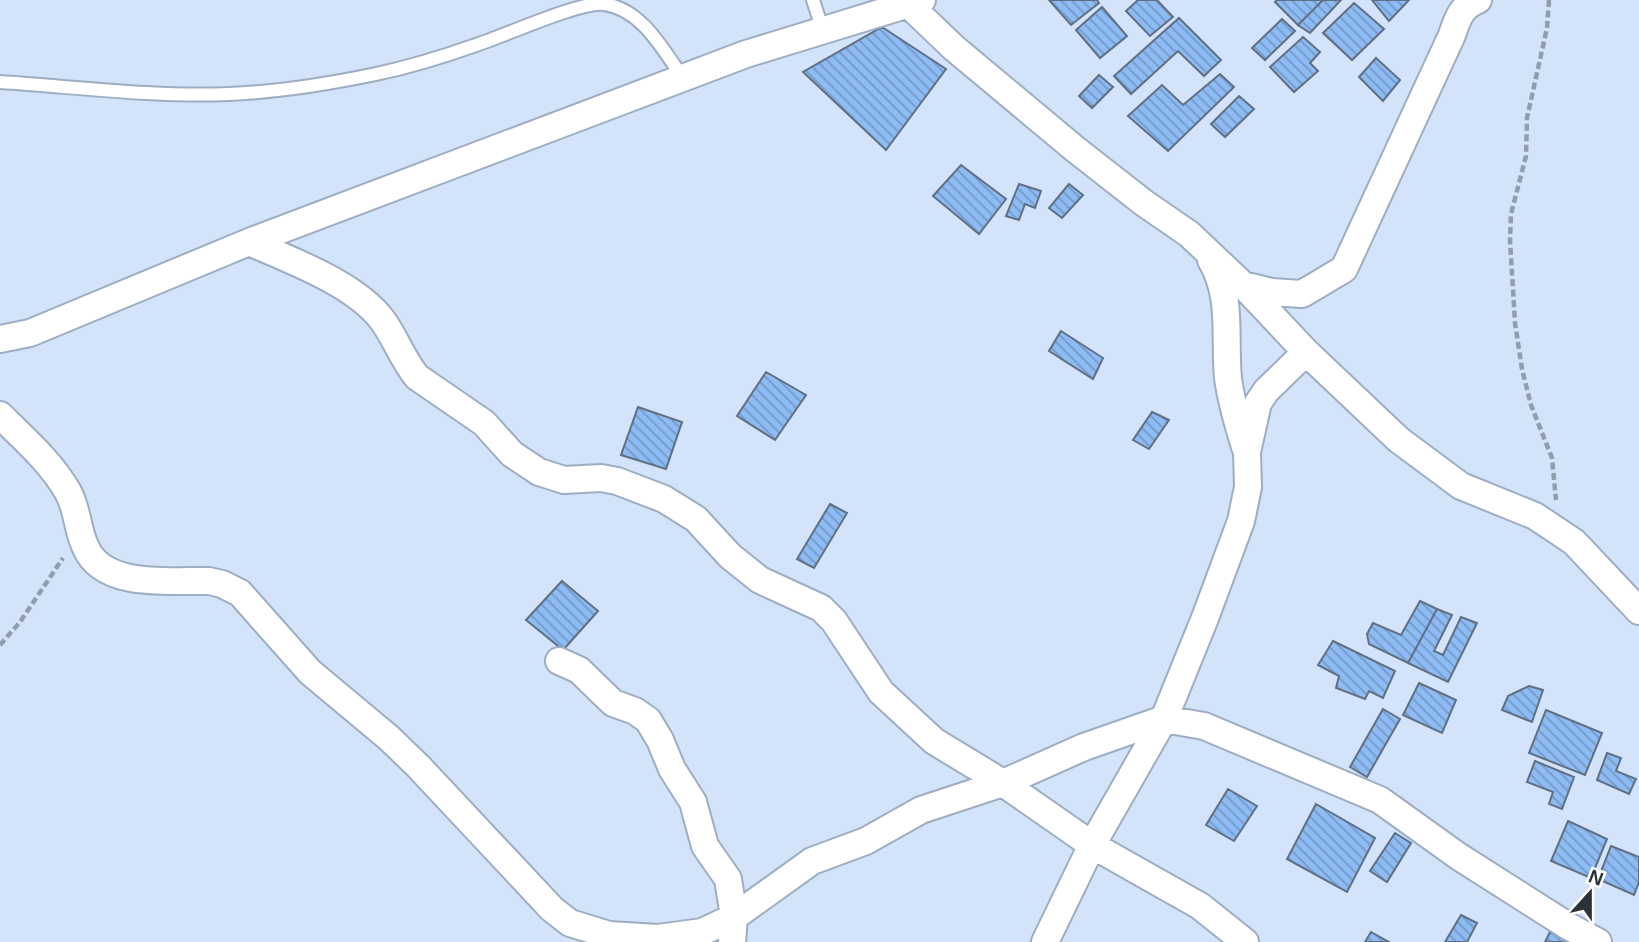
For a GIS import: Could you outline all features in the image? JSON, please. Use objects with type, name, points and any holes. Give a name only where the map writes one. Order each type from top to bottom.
[{"type":"street","points":[[1243,285],[1272,292],[1303,294],[1344,269],[1452,35],[1458,14],[1478,0]]},
{"type":"street","points":[[0,339],[30,333],[248,242],[746,54],[916,3],[954,48],[1075,149],[1189,234],[1243,285],[1306,352],[1399,440],[1461,486],[1535,516],[1574,542],[1639,611]]},
{"type":"street","points":[[248,242],[292,261],[363,301],[383,321],[409,368],[417,377],[484,423],[512,454],[532,468],[564,480],[608,478],[664,499],[696,519],[730,556],[760,580],[794,598],[821,608],[834,621],[881,692],[934,741],[1003,783],[1092,845],[1200,906],[1245,942]]},
{"type":"street","points":[[1202,246],[1216,269],[1228,313],[1227,374],[1230,397],[1247,452]]},
{"type":"street","points":[[1045,942],[1092,845],[1164,719],[1241,521],[1248,487],[1247,452],[1255,411],[1261,397],[1306,352]]},
{"type":"street","points":[[0,415],[40,455],[59,479],[75,508],[88,553],[98,564],[123,578],[209,581],[240,593],[310,672],[389,738],[562,919],[579,927],[608,934],[658,937],[733,930],[812,861],[866,841],[921,810],[1003,783],[1084,747],[1164,719],[1204,726],[1380,800],[1458,856],[1598,942]]},
{"type":"street","points":[[559,661],[579,670],[613,703],[635,711],[648,720],[672,769],[693,802],[705,846],[728,879],[733,930]]},
{"type":"lane","points":[[813,0],[823,31]]},
{"type":"lane","points":[[0,82],[154,93],[228,94],[306,87],[378,74],[474,46],[569,12],[602,4],[619,7],[635,15],[683,78]]},
{"type":"path","points":[[1549,0],[1547,28],[1527,118],[1526,156],[1511,214],[1510,240],[1515,323],[1522,369],[1531,405],[1552,458],[1556,504]]},
{"type":"path","points":[[0,645],[20,622],[81,534]]},
{"type":"building","points":[[1049,0],[1097,0],[1099,3],[1071,25]]},
{"type":"building","points":[[1138,0],[1157,0],[1173,17],[1150,36],[1126,11]]},
{"type":"building","points":[[1323,0],[1298,25],[1275,2]]},
{"type":"building","points":[[1323,0],[1341,0],[1310,33],[1298,25]]},
{"type":"building","points":[[1372,0],[1409,0],[1389,21]]},
{"type":"building","points":[[1354,3],[1384,29],[1352,60],[1323,33]]},
{"type":"building","points":[[1102,7],[1127,36],[1100,58],[1076,30]]},
{"type":"building","points":[[1179,18],[1221,60],[1204,76],[1178,51],[1131,94],[1114,76]]},
{"type":"building","points":[[1282,19],[1295,31],[1265,60],[1252,48]]},
{"type":"building","points":[[882,27],[946,69],[886,150],[803,72]]},
{"type":"building","points":[[1303,37],[1320,52],[1310,63],[1318,71],[1294,92],[1270,67]]},
{"type":"building","points":[[1376,58],[1400,80],[1383,101],[1359,77]]},
{"type":"building","points":[[1220,74],[1234,87],[1168,151],[1128,116],[1162,85],[1183,105]]},
{"type":"building","points":[[1099,75],[1113,87],[1092,108],[1079,96]]},
{"type":"building","points":[[1239,96],[1254,109],[1225,137],[1211,124]]},
{"type":"building","points":[[961,165],[1006,199],[979,234],[933,196]]},
{"type":"building","points":[[1019,184],[1041,191],[1035,208],[1025,204],[1019,220],[1006,216]]},
{"type":"building","points":[[1069,184],[1083,195],[1062,218],[1049,208]]},
{"type":"building","points":[[1061,331],[1103,358],[1093,379],[1049,351]]},
{"type":"building","points":[[766,372],[806,395],[775,440],[737,416]]},
{"type":"building","points":[[638,407],[682,422],[666,469],[621,455]]},
{"type":"building","points":[[1152,412],[1169,420],[1149,449],[1133,440]]},
{"type":"building","points":[[830,504],[847,513],[814,568],[797,559]]},
{"type":"building","points":[[562,581],[598,611],[563,650],[526,620]]},
{"type":"building","points":[[1420,601],[1437,609],[1408,663],[1369,644],[1367,634],[1373,623],[1401,635]]},
{"type":"building","points":[[1437,609],[1452,615],[1434,651],[1443,655],[1461,617],[1477,623],[1448,682],[1408,663]]},
{"type":"building","points":[[1333,641],[1395,671],[1383,698],[1369,691],[1365,699],[1336,688],[1339,676],[1318,665]]},
{"type":"building","points":[[1419,683],[1456,700],[1442,733],[1403,715]]},
{"type":"building","points":[[1529,686],[1543,690],[1532,722],[1502,710],[1508,696]]},
{"type":"building","points":[[1383,709],[1400,719],[1367,777],[1350,767]]},
{"type":"building","points":[[1546,710],[1602,733],[1585,775],[1529,753]]},
{"type":"building","points":[[1607,753],[1621,758],[1616,771],[1636,779],[1629,794],[1597,780]]},
{"type":"building","points":[[1535,761],[1574,777],[1562,809],[1549,804],[1553,792],[1527,782]]},
{"type":"building","points":[[1228,789],[1257,806],[1234,841],[1206,825]]},
{"type":"building","points":[[1316,804],[1375,838],[1347,892],[1287,859]]},
{"type":"building","points":[[1568,821],[1607,839],[1591,878],[1551,861]]},
{"type":"building","points":[[1395,833],[1411,843],[1387,882],[1370,871]]},
{"type":"building","points":[[1611,846],[1639,857],[1639,882],[1634,895],[1598,879]]},
{"type":"building","points":[[1461,915],[1477,923],[1467,942],[1445,942]]},
{"type":"building","points":[[1371,932],[1389,942],[1365,942]]},
{"type":"building","points":[[1550,932],[1573,941],[1573,942],[1545,942]]}]
